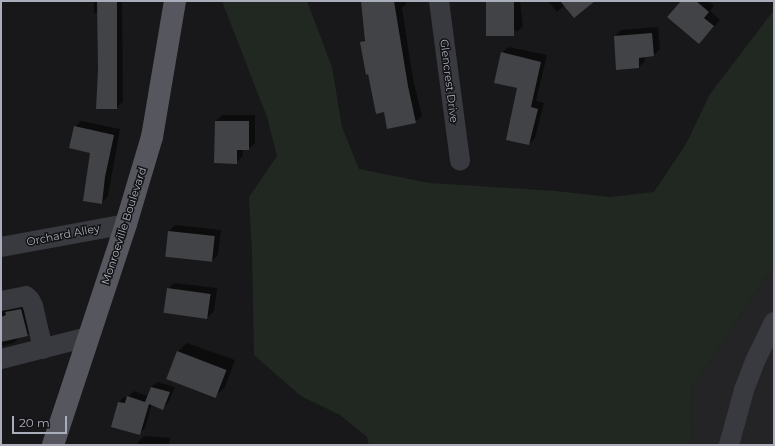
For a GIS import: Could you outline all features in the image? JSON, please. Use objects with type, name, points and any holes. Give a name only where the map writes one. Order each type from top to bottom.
[{"type":"main road","name":"Monroeville Boulevard","points":[[53,445],[126,224],[152,137],[175,1]]},
{"type":"street","name":"Glencrest Drive","points":[[439,1],[460,161]]},
{"type":"street","name":"Orchard Alley","points":[[1,247],[126,224]]},
{"type":"street","points":[[1,301],[26,296],[30,300],[33,306],[43,348]]},
{"type":"street","points":[[729,445],[744,390],[756,359],[774,322]]},
{"type":"street","points":[[1,359],[88,337]]},
{"type":"shaded area","points":[[222,1],[307,1],[332,67],[342,127],[359,169],[429,183],[556,191],[609,197],[654,192],[686,144],[710,94],[774,10],[774,268],[766,277],[691,389],[692,445],[369,445],[367,437],[340,415],[301,396],[254,355],[252,253],[249,197],[277,156],[267,117]]},
{"type":"shaded area","points":[[774,268],[774,445],[692,445],[691,389],[766,277]]},
{"type":"building","points":[[97,1],[117,1],[117,109],[96,109],[98,70]]},
{"type":"building","points":[[361,1],[394,1],[408,86],[416,123],[387,129],[384,112],[376,114],[368,74],[366,75],[360,42],[365,41]]},
{"type":"building","points":[[486,1],[514,1],[514,36],[486,36]]},
{"type":"building","points":[[560,1],[595,1],[574,18]]},
{"type":"building","points":[[681,1],[696,1],[709,12],[704,18],[714,26],[699,44],[667,17]]},
{"type":"building","points":[[652,33],[654,56],[639,58],[639,68],[616,70],[614,36]]},
{"type":"building","points":[[501,52],[541,62],[531,107],[538,109],[529,145],[506,140],[517,88],[494,83]]},
{"type":"building","points":[[215,121],[249,121],[249,150],[237,150],[237,164],[214,163]]},
{"type":"building","points":[[74,126],[114,135],[105,177],[102,204],[83,201],[90,153],[69,148]]},
{"type":"building","points":[[168,231],[215,236],[212,262],[165,257]]},
{"type":"building","points":[[167,288],[211,294],[207,319],[164,313]]},
{"type":"building","points":[[21,309],[28,336],[1,342],[1,317],[6,315],[5,312]]},
{"type":"building","points":[[177,351],[226,370],[216,398],[166,379]]},
{"type":"building","points":[[151,387],[170,392],[163,410],[149,404],[140,435],[111,427],[118,402],[125,403],[127,396],[145,402]]}]
